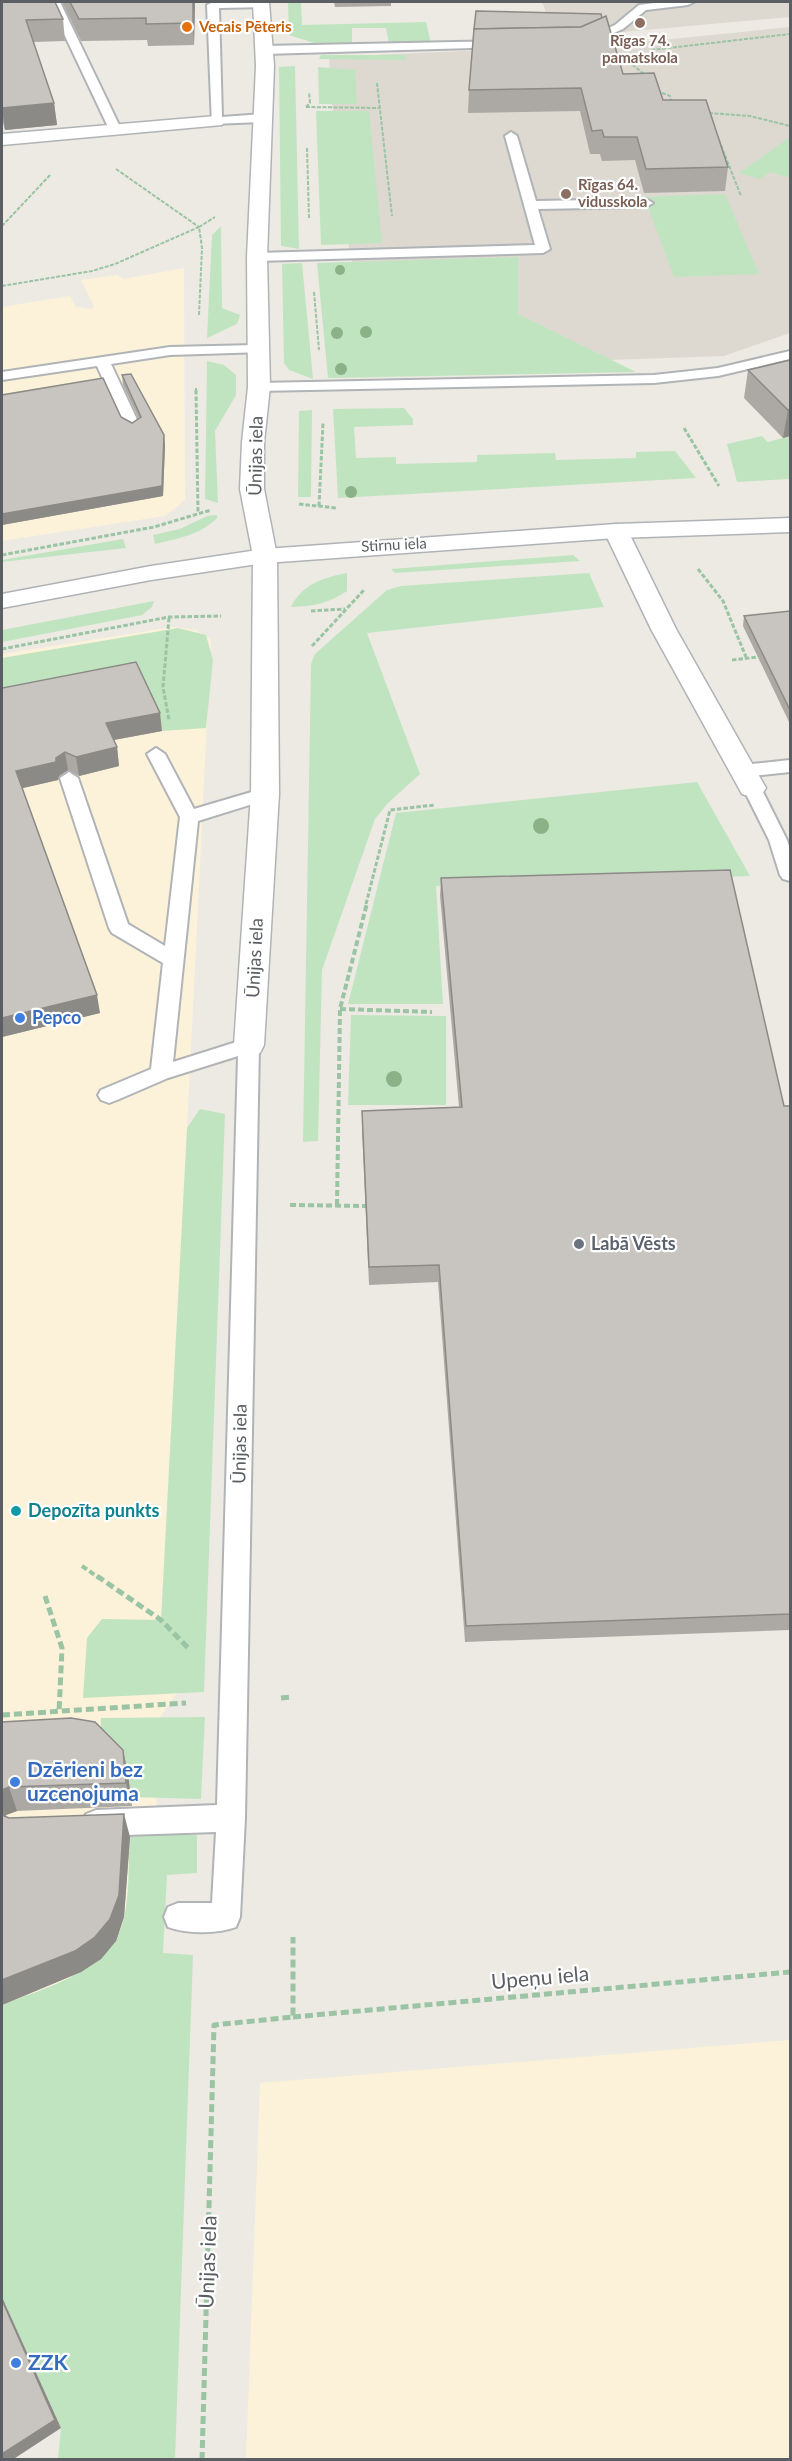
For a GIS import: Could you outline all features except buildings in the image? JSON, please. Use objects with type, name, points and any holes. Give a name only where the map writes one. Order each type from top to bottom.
[{"type":"street","name":"Ūnijas iela","points":[[249,1045],[265,794],[265,556],[252,489],[253,442],[259,387],[256,349],[257,257],[264,50],[261,3]]},
{"type":"street","points":[[2,140],[77,138],[115,129],[216,121]]},
{"type":"street","name":"Stirnu iela","points":[[2,601],[151,573],[265,556],[351,548],[616,531],[790,525]]},
{"type":"street","points":[[616,531],[634,574],[665,633],[747,779]]},
{"type":"lane","points":[[54,2],[115,129]]},
{"type":"lane","points":[[568,43],[580,43],[601,36],[619,27],[643,8],[688,2]]},
{"type":"lane","points":[[261,3],[213,5],[216,121],[262,118]]},
{"type":"lane","points":[[264,50],[521,44]]},
{"type":"lane","points":[[257,257],[543,249],[511,136]]},
{"type":"lane","points":[[530,205],[646,203]]},
{"type":"lane","points":[[2,376],[198,348],[256,349]]},
{"type":"lane","points":[[259,387],[654,379],[718,372],[790,355]]},
{"type":"lane","points":[[102,361],[132,426]]},
{"type":"lane","points":[[156,754],[189,817],[161,1073]]},
{"type":"lane","points":[[790,766],[747,779],[778,840],[790,875]]},
{"type":"lane","points":[[69,778],[119,928],[174,960]]},
{"type":"lane","points":[[189,817],[265,794]]},
{"type":"lane","points":[[109,1095],[161,1073],[249,1045]]},
{"type":"lane","name":"Ūnijas iela","points":[[178,1917],[226,1917],[231,1818],[249,1045]]},
{"type":"lane","points":[[64,1824],[231,1818]]},
{"type":"path","points":[[640,51],[790,34]]},
{"type":"path","points":[[631,63],[651,80]]},
{"type":"path","points":[[376,76],[396,253]]},
{"type":"path","points":[[654,86],[657,91],[670,96],[673,105]]},
{"type":"path","points":[[306,107],[380,108]]},
{"type":"path","points":[[713,123],[709,112],[750,116],[790,126]]},
{"type":"path","points":[[717,134],[741,196]]},
{"type":"path","points":[[2,226],[77,138],[199,227],[103,268],[2,286]]},
{"type":"path","points":[[684,428],[719,486]]},
{"type":"path","points":[[2,555],[134,532],[176,523],[198,512],[218,509]]},
{"type":"path","points":[[693,561],[723,601],[746,657]]},
{"type":"path","points":[[311,646],[336,623],[371,582]]},
{"type":"path","points":[[302,612],[346,609]]},
{"type":"path","points":[[2,649],[170,617],[230,615]]},
{"type":"path","points":[[156,754],[180,741],[171,731],[163,687],[170,617]]},
{"type":"path","points":[[725,662],[758,657]]},
{"type":"path","points":[[336,1205],[340,1010],[390,810],[435,805]]},
{"type":"path","points":[[340,1010],[432,1012]]},
{"type":"path","points":[[290,1204],[367,1206]]},
{"type":"path","points":[[82,1566],[161,1620],[204,1664],[233,1702]]},
{"type":"path","points":[[45,1596],[62,1648],[59,1712]]},
{"type":"path","points":[[2,1715],[292,1697]]},
{"type":"path","points":[[293,1937],[293,2017]]},
{"type":"path","name":"Upeņu iela","points":[[214,2065],[214,2025],[790,1972]]},
{"type":"path","name":"Ūnijas iela","points":[[202,2460],[214,2065]]},
{"type":"shaded area","name":"Rīgas 74. pamatskola","points":[[542,2],[790,2],[790,17],[556,38]]},
{"type":"shaded area","name":"Rīgas 64. vidusskola","points":[[790,27],[790,333],[724,356],[373,368],[348,242],[335,146],[329,57],[622,44]]},
{"type":"shaded area","points":[[184,268],[185,500],[165,516],[2,541],[2,307],[70,296],[76,307],[92,309],[94,307],[81,280],[117,275],[124,279]]},
{"type":"shaded area","points":[[173,627],[196,630],[211,640],[187,1128],[183,1685],[160,1717],[149,1975],[2,2028],[2,654]]},
{"type":"shaded area","points":[[790,2040],[790,2459],[246,2459],[260,2083]]},
{"type":"green space","points":[[288,2],[301,2],[302,25],[426,22],[431,44],[389,44],[386,28],[352,28],[352,43],[314,43],[289,35]]},
{"type":"green space","points":[[321,55],[405,55],[406,60],[319,59]]},
{"type":"green space","points":[[295,66],[299,249],[281,246],[279,67]]},
{"type":"green space","points":[[318,67],[355,70],[357,104],[319,104]]},
{"type":"green space","points":[[316,111],[369,111],[382,243],[321,245]]},
{"type":"green space","points":[[790,137],[790,178],[770,172],[760,179],[739,173]]},
{"type":"green space","points":[[725,194],[759,274],[674,277],[644,197]]},
{"type":"green space","points":[[221,226],[222,308],[240,315],[237,324],[207,338],[212,235]]},
{"type":"green space","points":[[518,257],[518,314],[636,372],[328,378],[317,263]]},
{"type":"green space","points":[[302,263],[313,379],[289,370],[284,363],[282,264]]},
{"type":"green space","points":[[207,361],[224,365],[236,375],[236,395],[215,431],[218,503],[205,499]]},
{"type":"green space","points":[[404,408],[413,419],[413,425],[354,427],[356,458],[396,457],[396,464],[477,462],[477,455],[555,453],[556,460],[636,458],[636,452],[675,451],[696,478],[338,498],[333,409]]},
{"type":"green space","points":[[312,410],[311,497],[298,497],[299,411]]},
{"type":"green space","points":[[762,436],[768,442],[790,436],[790,479],[737,482],[727,444]]},
{"type":"green space","points":[[217,515],[217,518],[210,524],[196,533],[155,544],[153,535],[180,529],[207,516]]},
{"type":"green space","points":[[123,539],[126,548],[2,562],[2,560]]},
{"type":"green space","points":[[573,555],[580,561],[395,573],[391,569]]},
{"type":"green space","points":[[347,573],[347,591],[320,604],[291,607],[295,599],[314,583]]},
{"type":"green space","points":[[589,573],[604,607],[367,633],[420,774],[388,803],[375,819],[322,970],[318,1141],[303,1142],[311,664],[315,654],[387,590],[401,586]]},
{"type":"green space","points":[[154,601],[152,607],[142,615],[2,642],[2,630]]},
{"type":"green space","points":[[178,628],[206,635],[213,660],[206,728],[162,731],[138,680],[2,707],[2,658]]},
{"type":"green space","points":[[697,782],[750,876],[436,886],[443,1004],[348,1004],[396,813]]},
{"type":"green space","points":[[351,1015],[446,1016],[446,1105],[348,1105]]},
{"type":"green space","points":[[200,1109],[225,1114],[204,1692],[83,1698],[87,1638],[102,1619],[161,1620],[187,1128]]},
{"type":"green space","points":[[205,1717],[201,1799],[131,1797],[128,1774],[100,1746],[101,1718]]},
{"type":"green space","points":[[130,1835],[197,1835],[197,1873],[167,1875],[163,1953],[193,1955],[175,2459],[58,2459],[61,2428],[2,2297],[2,2005],[75,1975],[92,1965],[106,1952],[117,1937],[124,1918]]},
{"type":"place","name":"Rīgas 74. pamatskola","points":[[640,23]]},
{"type":"place","name":"Vecais Pēteris","points":[[187,27]]},
{"type":"place","name":"Rīgas 64. vidusskola","points":[[566,194]]},
{"type":"place","name":"Pepco","points":[[20,1018]]},
{"type":"place","name":"Labā Vēsts","points":[[579,1244]]},
{"type":"place","name":"Depozīta punkts","points":[[16,1511]]},
{"type":"place","name":"Dzērieni bez uzcenojuma","points":[[15,1782]]},
{"type":"place","name":"ZZK","points":[[16,2363]]}]
